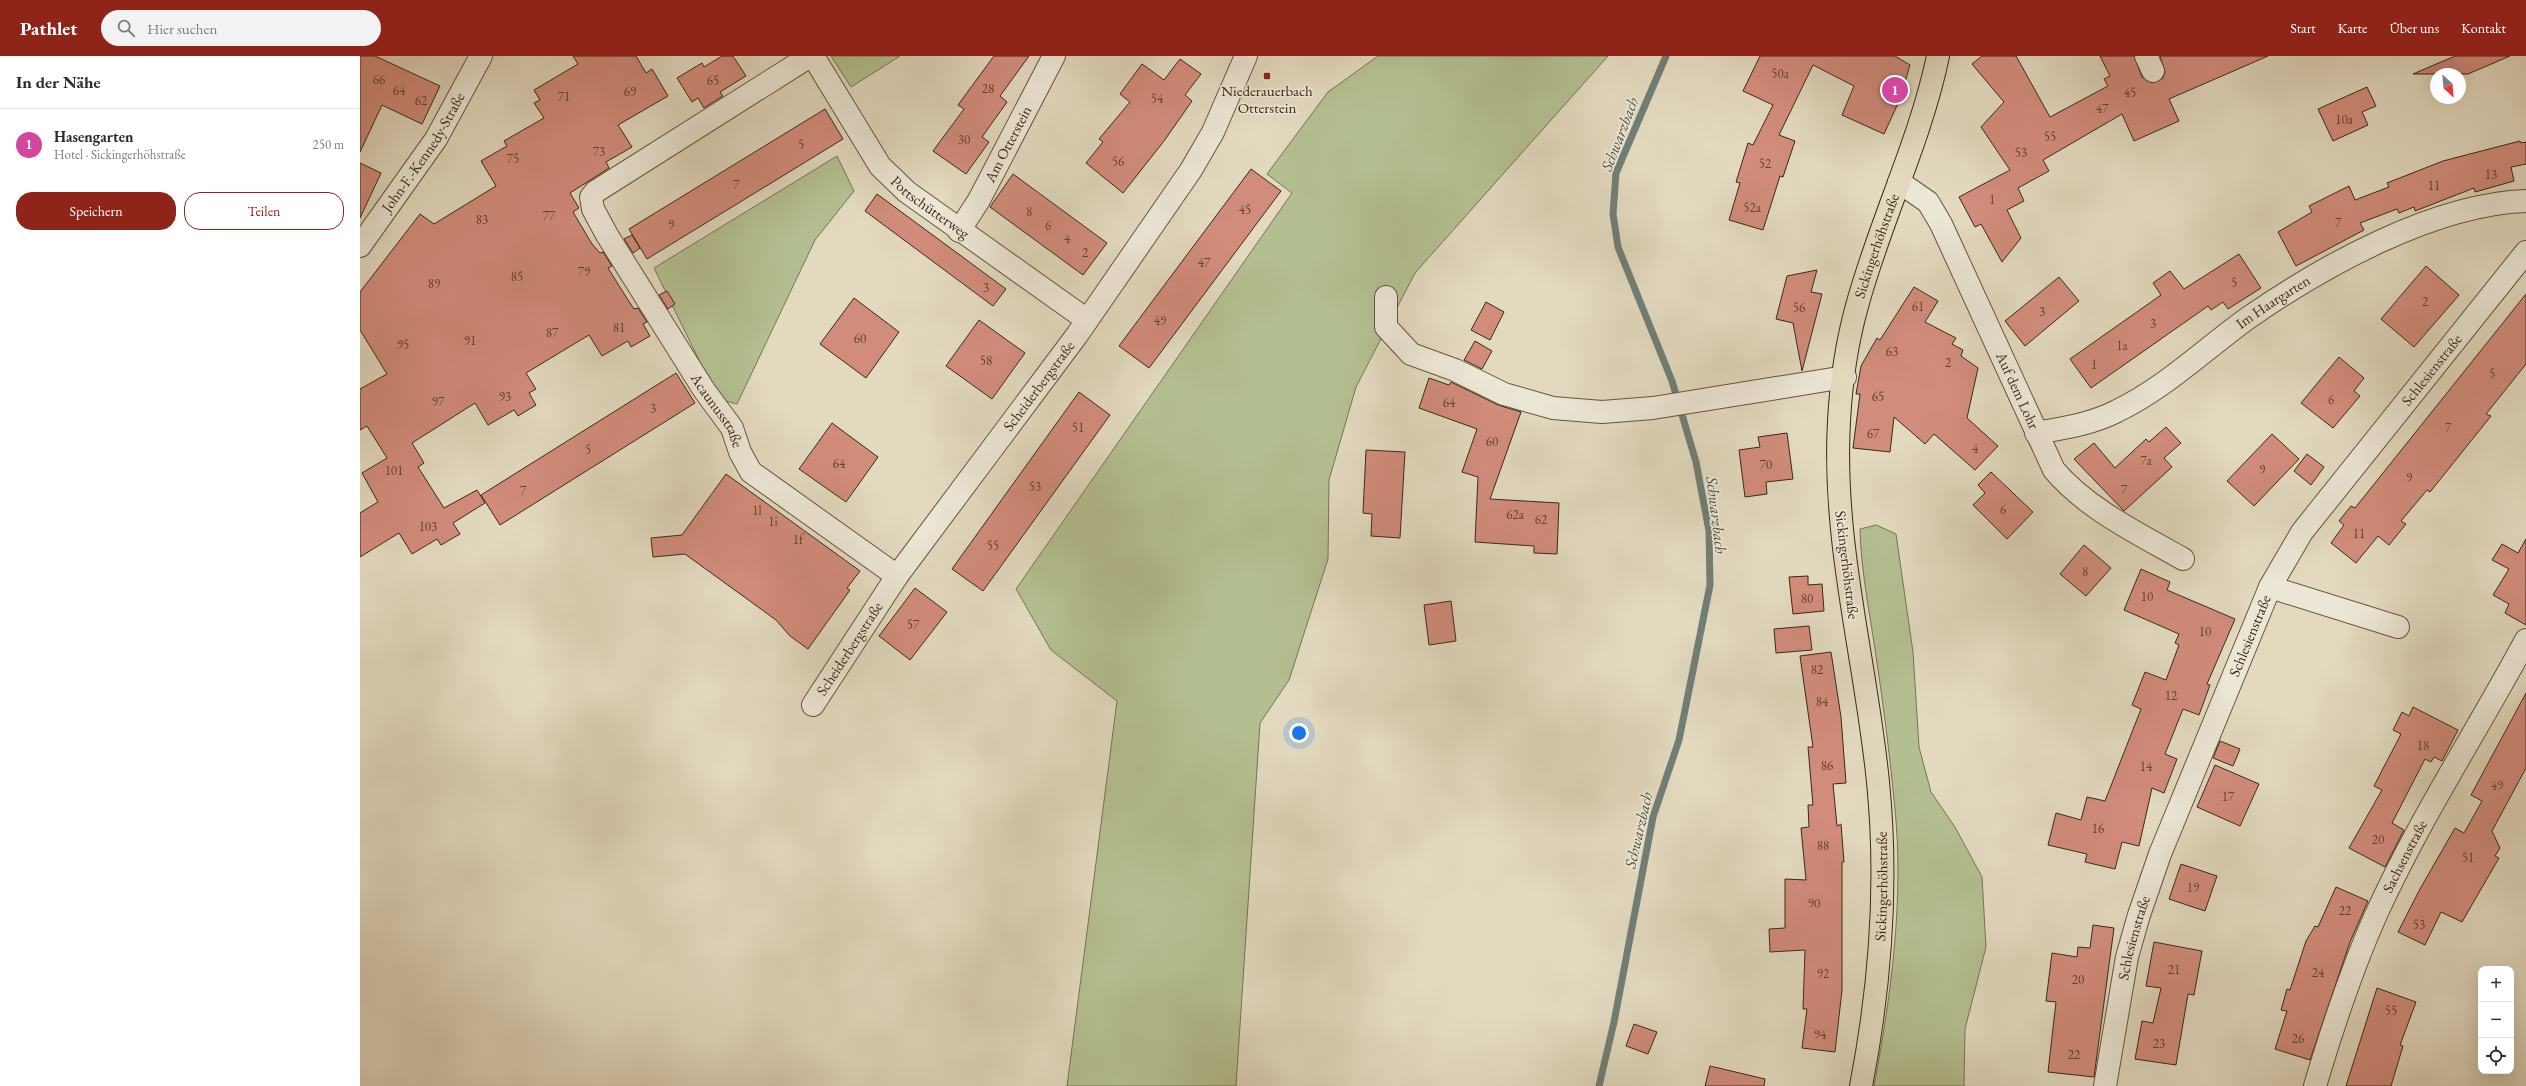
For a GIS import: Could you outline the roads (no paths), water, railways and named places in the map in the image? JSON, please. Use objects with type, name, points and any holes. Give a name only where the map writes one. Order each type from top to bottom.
[{"type":"main road","name":"Sickingerhöhstraße","points":[[1861,1086],[1876,985],[1881,909],[1881,847],[1878,782],[1840,518],[1838,468],[1839,418],[1856,309],[1899,182],[1919,130],[1938,56]]},
{"type":"street","name":"John-F.-Kennedy-Straße","points":[[360,246],[436,139],[481,56]]},
{"type":"street","name":"Acaunusstraße","points":[[810,56],[595,192],[591,197],[593,209],[607,235],[704,390],[732,428],[740,452],[751,472],[897,576]]},
{"type":"street","name":"Pottschütterweg","points":[[813,56],[880,166],[907,192],[959,231],[1087,320]]},
{"type":"street","name":"Am Otterstein","points":[[959,231],[979,200],[1054,56]]},
{"type":"street","name":"Scheiderbergstraße","points":[[813,705],[897,576],[1087,320],[1192,170],[1213,132],[1246,56]]},
{"type":"street","name":"Auf dem Lohr","points":[[1899,182],[1928,202],[1941,224],[2051,465],[2064,481],[2087,500],[2183,558]]},
{"type":"street","name":"Im Haargarten","points":[[2036,433],[2088,423],[2117,412],[2162,383],[2248,318],[2304,282],[2353,256],[2404,232],[2458,211],[2506,202],[2526,201]]},
{"type":"street","name":"Schlesienstraße","points":[[2105,1086],[2126,964],[2139,915],[2162,847],[2270,588],[2302,532],[2526,252]]},
{"type":"street","points":[[1386,297],[1386,327],[1411,354],[1455,370],[1504,394],[1553,408],[1602,412],[1653,408],[1845,377]]},
{"type":"street","points":[[2270,588],[2398,626]]},
{"type":"street","name":"Sachsenstraße","points":[[2315,1086],[2375,917],[2416,836],[2526,640]]},
{"type":"waterway","name":"Schwarzbach","points":[[1599,1086],[1614,1022],[1653,817],[1679,740],[1710,585],[1709,531],[1696,462],[1672,381],[1618,247],[1613,214],[1616,173],[1666,56]]},
{"type":"place","name":"Niederauerbach Otterstein","points":[[1267,76]]},
{"type":"place","name":"Hasengarten","points":[[1895,90]]}]
